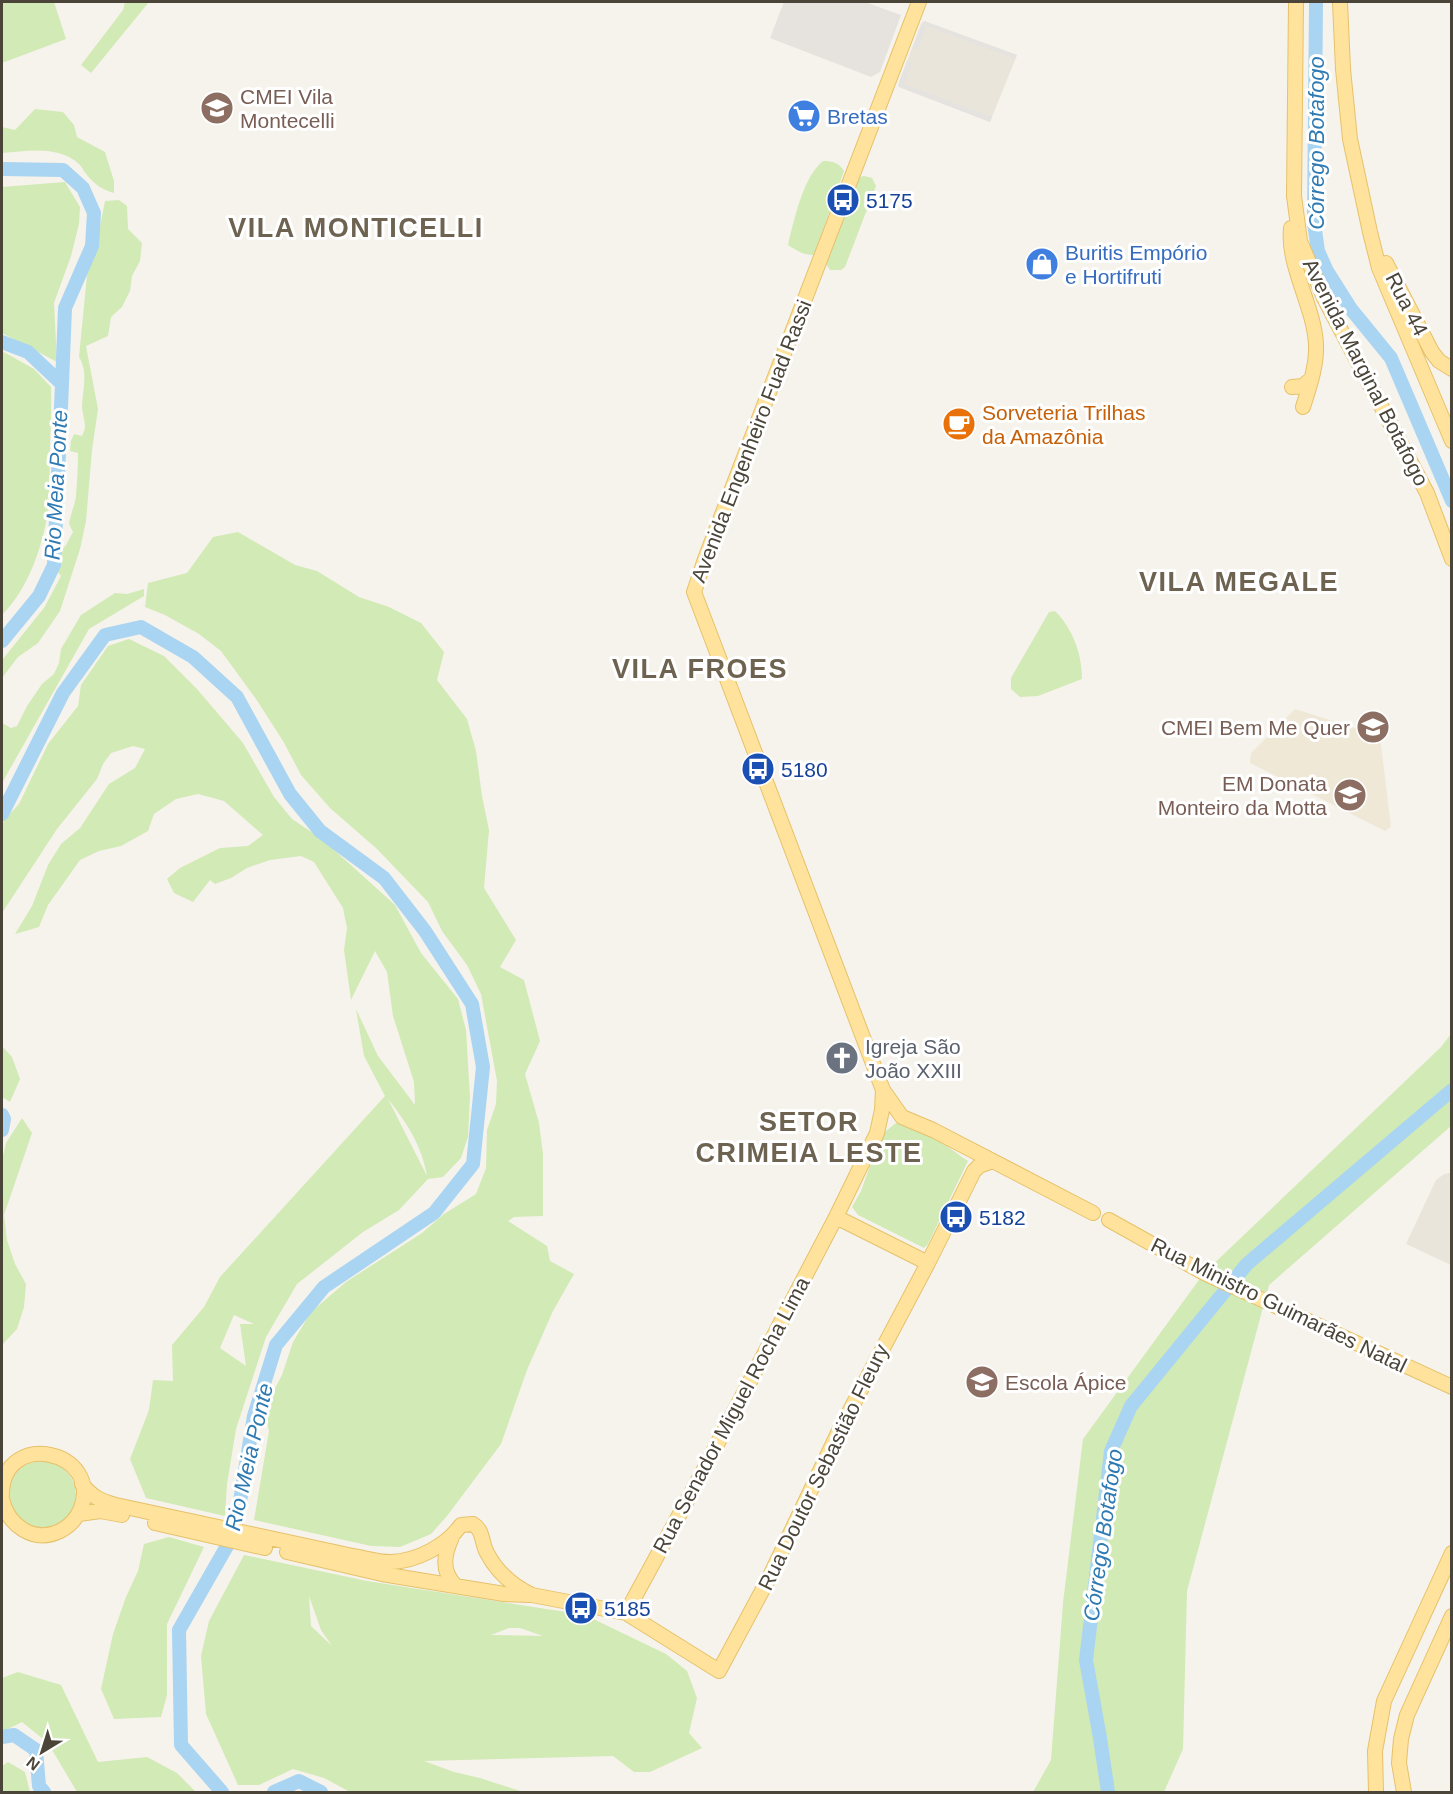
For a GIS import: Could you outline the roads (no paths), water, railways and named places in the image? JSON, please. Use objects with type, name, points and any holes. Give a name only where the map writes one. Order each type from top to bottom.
[{"type":"main road","name":"Avenida Engenheiro Fuad Rassi","points":[[836,1217],[877,1132],[882,1110],[883,1090],[694,592],[919,2]]},
{"type":"main road","name":"Avenida Marginal Botafogo","points":[[1296,2],[1294,196],[1300,242],[1324,298],[1427,493],[1452,559]]},
{"type":"main road","points":[[1340,2],[1343,69],[1350,139],[1379,268],[1452,441]]},
{"type":"main road","points":[[1294,196],[1290,234],[1293,254],[1311,315],[1316,345],[1311,379],[1303,408]]},
{"type":"main road","name":"Rua 44","points":[[1370,232],[1432,352],[1452,369]]},
{"type":"main road","points":[[1292,387],[1303,386],[1311,379]]},
{"type":"main road","points":[[883,1090],[902,1117],[993,1161]]},
{"type":"main road","points":[[877,1132],[884,1123],[902,1117]]},
{"type":"main road","points":[[970,1150],[974,1171]]},
{"type":"main road","points":[[912,1256],[926,1255],[936,1244],[974,1171],[979,1166],[993,1161]]},
{"type":"main road","name":"Rua Ministro Guimarães Natal","points":[[993,1161],[1093,1213],[1094,1221],[1099,1224],[1105,1224],[1108,1220],[1212,1276],[1452,1388]]},
{"type":"main road","points":[[836,1217],[928,1263]]},
{"type":"main road","name":"Rua Senador Miguel Rocha Lima","points":[[626,1613],[836,1217]]},
{"type":"main road","name":"Rua Doutor Sebastião Fleury","points":[[626,1613],[719,1671],[770,1576],[837,1433],[936,1244]]},
{"type":"main road","points":[[2,1494],[4,1475],[19,1460],[40,1453],[52,1454],[62,1458],[78,1474],[82,1484],[83,1504],[79,1514],[65,1529],[45,1535],[35,1535],[16,1526],[2,1505]]},
{"type":"main road","points":[[82,1484],[100,1501],[382,1574],[512,1595],[532,1595],[626,1613]]},
{"type":"main road","points":[[79,1514],[100,1511],[211,1530]]},
{"type":"main road","points":[[269,1544],[390,1562],[420,1555],[452,1537],[465,1523],[473,1524],[481,1530],[486,1553],[496,1568],[513,1584],[532,1595]]},
{"type":"main road","points":[[452,1537],[444,1563],[446,1573],[455,1586]]},
{"type":"main road","points":[[1376,1792],[1375,1750],[1384,1701],[1452,1553]]},
{"type":"main road","points":[[486,1590],[497,1580],[496,1568]]},
{"type":"main road","points":[[1404,1792],[1399,1763],[1401,1739],[1407,1715],[1452,1616]]},
{"type":"waterway","name":"Córrego Botafogo","points":[[1316,2],[1314,223],[1318,251],[1327,271],[1351,309],[1391,358],[1452,501]]},
{"type":"waterway","name":"Rio Meia Ponte","points":[[2,169],[63,170],[83,188],[94,213],[92,246],[65,308],[62,384]]},
{"type":"waterway","name":"Rio Meia Ponte","points":[[2,342],[28,352],[62,384],[54,565],[39,596],[2,641]]},
{"type":"waterway","name":"Rio Meia Ponte","points":[[2,814],[63,693],[105,635],[141,627],[193,657],[237,697],[290,794],[320,831],[384,878],[425,931],[472,1004],[483,1067],[473,1164],[434,1213],[324,1287],[276,1345],[254,1416],[235,1532],[179,1630],[181,1745],[222,1792]]},
{"type":"waterway","name":"Córrego Botafogo","points":[[1108,1792],[1086,1660],[1111,1451],[1131,1406],[1247,1264],[1452,1090]]},
{"type":"waterway","points":[[2,1115],[4,1119],[2,1130]]},
{"type":"waterway","name":"Rio Meia Ponte","points":[[2,1737],[14,1735],[36,1750],[39,1786],[44,1792]]},
{"type":"waterway","name":"Rio Meia Ponte","points":[[274,1792],[299,1781],[321,1792]]},
{"type":"place","name":"CMEI Vila Montecelli","points":[[217,108]]},
{"type":"place","name":"Bretas","points":[[804,116]]},
{"type":"place","name":"5175","points":[[843,200]]},
{"type":"place","name":"Buritis Empório e Hortifruti","points":[[1042,264]]},
{"type":"place","name":"Sorveteria Trilhas da Amazônia","points":[[959,424]]},
{"type":"place","name":"CMEI Bem Me Quer","points":[[1373,727]]},
{"type":"place","name":"5180","points":[[758,769]]},
{"type":"place","name":"EM Donata Monteiro da Motta","points":[[1350,795]]},
{"type":"place","name":"Igreja São João XXIII","points":[[842,1058]]},
{"type":"place","name":"5182","points":[[956,1217]]},
{"type":"place","name":"Escola Ápice","points":[[982,1382]]},
{"type":"place","name":"5185","points":[[581,1608]]},
{"type":"district","name":"VILA MONTICELLI","points":[[356,228]]},
{"type":"district","name":"VILA MEGALE","points":[[1239,582]]},
{"type":"district","name":"VILA FROES","points":[[700,669]]},
{"type":"district","name":"SETOR CRIMEIA LESTE","points":[[809,1138]]}]
